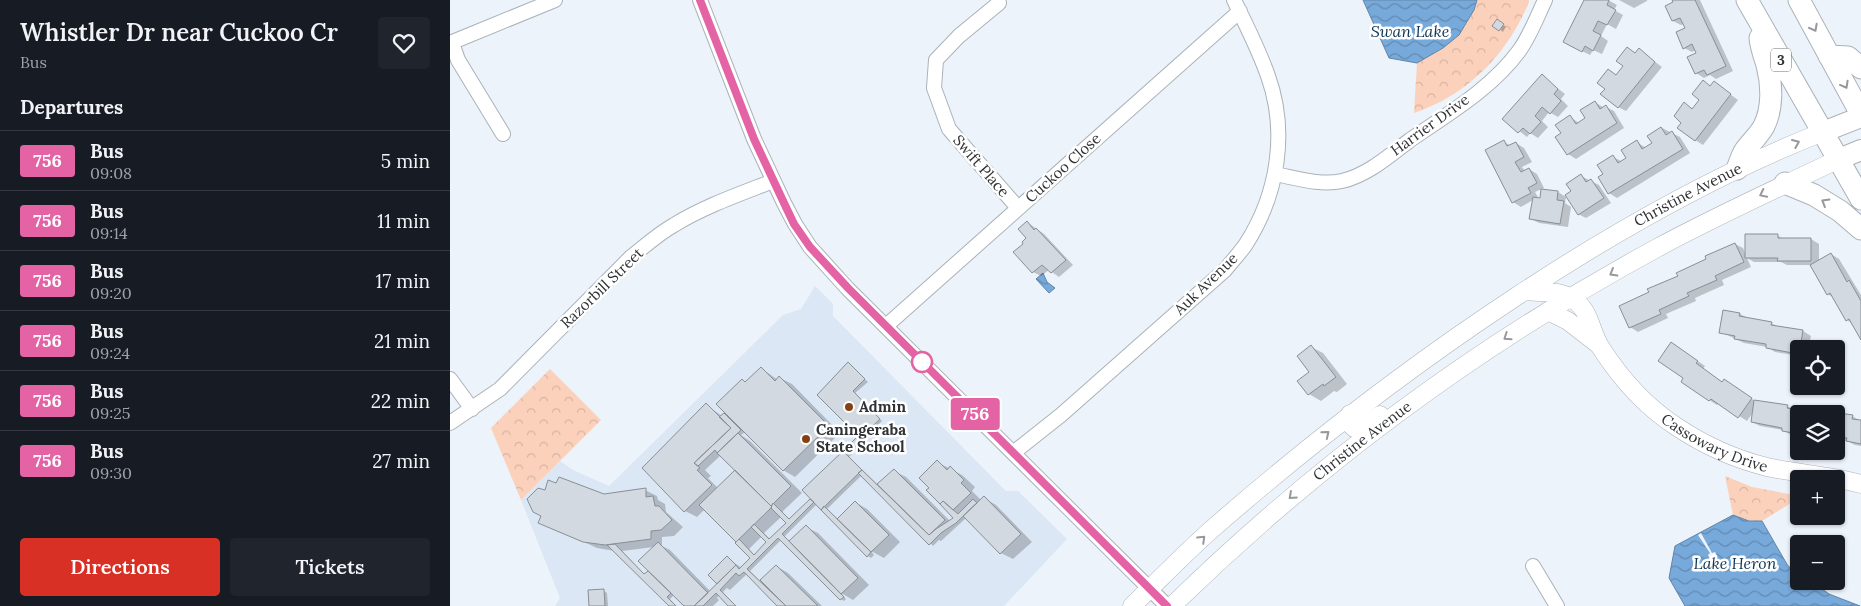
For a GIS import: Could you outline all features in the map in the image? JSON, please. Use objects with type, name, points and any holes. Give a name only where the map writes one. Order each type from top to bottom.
[{"type":"main road","name":"3","points":[[1748,0],[1861,199]]},
{"type":"main road","points":[[1799,0],[1861,116]]},
{"type":"main road","points":[[1737,169],[1745,149],[1758,136],[1764,126],[1770,108],[1770,81],[1767,64],[1760,47],[1759,21]]},
{"type":"main road","points":[[1829,56],[1848,57],[1861,68]]},
{"type":"main road","name":"Christine Avenue","points":[[1823,132],[1861,116]]},
{"type":"main road","name":"Christine Avenue","points":[[1839,159],[1861,150]]},
{"type":"main road","points":[[1785,183],[1814,195],[1840,211],[1861,229]]},
{"type":"street","points":[[503,134],[458,60],[451,43],[555,0]]},
{"type":"street","points":[[700,0],[754,139],[794,224],[810,247],[886,326],[1167,606]]},
{"type":"street","name":"Harrier Drive","points":[[1274,174],[1332,182],[1342,181],[1358,175],[1374,166],[1459,106],[1497,76],[1525,42],[1544,0]]},
{"type":"street","name":"Swift Place","points":[[999,3],[959,36],[936,60],[934,88],[950,129],[1018,208]]},
{"type":"street","name":"Auk Avenue","points":[[1013,453],[1061,415],[1224,270],[1245,246],[1257,226],[1266,203],[1278,159],[1278,121],[1269,77],[1237,5]]},
{"type":"street","name":"Cuckoo Close","points":[[886,326],[1018,208],[1237,5]]},
{"type":"street","name":"Christine Avenue","points":[[1132,606],[1210,531],[1350,414],[1442,347],[1525,291],[1638,220],[1737,169],[1823,132]]},
{"type":"street","name":"Christine Avenue","points":[[1172,606],[1299,490],[1420,396],[1466,363],[1548,311],[1694,228],[1785,183],[1839,159]]},
{"type":"street","name":"Razorbill Street","points":[[450,423],[500,389],[652,239],[683,219],[733,196],[773,181]]},
{"type":"street","points":[[1525,291],[1542,294],[1554,293],[1570,298]]},
{"type":"street","name":"Cassowary Drive","points":[[1570,298],[1585,311],[1599,345],[1621,378],[1666,419],[1696,439],[1728,454],[1766,467],[1825,476],[1861,484]]},
{"type":"street","name":"Cassowary Drive","points":[[1548,311],[1568,321],[1599,345]]},
{"type":"street","points":[[450,379],[472,409]]},
{"type":"street","points":[[1350,414],[1350,424],[1354,428],[1363,427],[1394,405],[1420,396]]},
{"type":"street","points":[[1533,566],[1557,606]]},
{"type":"shaded area","name":"Caningeraba State School","points":[[815,286],[833,304],[833,316],[996,481],[1006,491],[1018,491],[1067,539],[1004,606],[555,606],[560,598],[521,500],[560,461],[573,470],[609,486],[783,315],[801,309]]},
{"type":"green space","points":[[1477,0],[1529,0],[1529,2],[1510,38],[1484,70],[1452,95],[1414,113],[1417,63],[1446,45],[1461,31],[1473,12]]},
{"type":"green space","points":[[550,369],[601,420],[521,500],[491,428]]},
{"type":"green space","points":[[1725,476],[1752,487],[1790,494],[1790,504],[1762,521],[1749,521],[1733,515]]},
{"type":"water","name":"Swan Lake","points":[[1363,0],[1477,0],[1474,10],[1459,35],[1443,48],[1417,63],[1389,58]]},
{"type":"water","points":[[1043,273],[1047,282],[1055,288],[1049,293],[1036,279]]},
{"type":"water","name":"Lake Heron","points":[[1733,515],[1749,521],[1762,521],[1790,567],[1790,590],[1823,590],[1860,606],[1685,606],[1669,578],[1675,546]]},
{"type":"pier","points":[[1701,533],[1712,553],[1715,552],[1717,556],[1710,560],[1708,555],[1710,553],[1698,535]]},
{"type":"building","points":[[1584,0],[1609,0],[1607,5],[1616,10],[1607,25],[1598,21],[1593,31],[1601,35],[1593,51],[1585,46],[1582,52],[1563,42]]},
{"type":"building","points":[[1672,0],[1695,0],[1726,66],[1707,75],[1704,70],[1695,74],[1687,57],[1696,53],[1692,44],[1683,49],[1676,32],[1685,28],[1680,18],[1672,21],[1665,6],[1673,2]]},
{"type":"building","points":[[1497,19],[1504,24],[1499,31],[1492,26]]},
{"type":"building","points":[[1627,47],[1635,53],[1639,48],[1655,62],[1618,108],[1600,94],[1605,89],[1597,83],[1608,69],[1616,75],[1623,66],[1616,61]]},
{"type":"building","points":[[1542,74],[1558,89],[1554,94],[1561,101],[1550,114],[1542,107],[1535,116],[1541,122],[1530,134],[1523,128],[1518,133],[1502,119]]},
{"type":"building","points":[[1703,80],[1710,86],[1714,81],[1731,94],[1695,141],[1677,128],[1681,123],[1674,116],[1684,102],[1692,109],[1699,100],[1692,94]]},
{"type":"building","points":[[1595,101],[1600,109],[1606,105],[1617,123],[1567,155],[1555,137],[1561,133],[1555,125],[1570,115],[1576,124],[1585,118],[1580,110]]},
{"type":"building","points":[[1661,127],[1666,135],[1672,131],[1683,149],[1608,194],[1598,177],[1603,174],[1597,165],[1613,155],[1618,163],[1626,158],[1621,150],[1637,140],[1642,149],[1652,143],[1647,136]]},
{"type":"building","points":[[1504,140],[1507,146],[1516,142],[1524,157],[1515,162],[1521,172],[1529,168],[1537,183],[1528,188],[1531,193],[1512,203],[1485,150]]},
{"type":"building","points":[[1581,174],[1586,182],[1591,179],[1604,198],[1578,215],[1565,195],[1571,191],[1566,184]]},
{"type":"building","points":[[1541,189],[1558,191],[1557,200],[1564,201],[1560,224],[1529,219],[1533,197],[1540,198]]},
{"type":"building","points":[[1027,221],[1066,260],[1051,273],[1042,265],[1032,273],[1013,252],[1023,244],[1022,242],[1026,238],[1018,229]]},
{"type":"building","points":[[1745,234],[1778,234],[1778,238],[1811,238],[1811,261],[1777,261],[1778,258],[1745,258]]},
{"type":"building","points":[[1735,243],[1744,262],[1715,276],[1717,280],[1687,293],[1689,296],[1659,310],[1661,314],[1629,328],[1619,306],[1649,292],[1647,289],[1678,276],[1676,273],[1706,259],[1705,256]]},
{"type":"building","points":[[1831,253],[1847,282],[1849,280],[1861,301],[1861,340],[1849,319],[1846,321],[1830,293],[1827,295],[1810,265]]},
{"type":"building","points":[[1723,310],[1740,313],[1739,316],[1772,322],[1771,325],[1803,330],[1801,340],[1790,340],[1790,352],[1766,348],[1766,344],[1734,339],[1735,336],[1719,333]]},
{"type":"building","points":[[1671,342],[1698,361],[1696,363],[1722,382],[1724,379],[1752,398],[1738,418],[1711,399],[1709,401],[1681,382],[1683,378],[1658,361]]},
{"type":"building","points":[[1311,345],[1336,377],[1308,395],[1297,381],[1309,372],[1297,356]]},
{"type":"building","name":"Admin","points":[[848,362],[865,379],[853,391],[880,419],[860,438],[817,395]]},
{"type":"building","points":[[761,367],[775,381],[779,376],[829,426],[783,471],[716,404],[742,379],[745,382]]},
{"type":"building","points":[[1754,400],[1788,405],[1787,408],[1790,408],[1790,432],[1782,431],[1782,428],[1751,422]]},
{"type":"building","points":[[706,403],[731,428],[694,463],[700,468],[697,470],[712,485],[684,512],[642,468]]},
{"type":"building","points":[[724,413],[741,430],[717,453],[715,450],[698,466],[694,463],[731,428],[719,417]]},
{"type":"building","points":[[1845,414],[1853,415],[1852,419],[1861,420],[1861,444],[1846,441],[1847,438],[1845,438]]},
{"type":"building","points":[[738,433],[791,486],[771,506],[717,453]]},
{"type":"building","points":[[858,436],[862,440],[847,454],[843,451]]},
{"type":"building","points":[[843,451],[862,470],[821,510],[802,490]]},
{"type":"building","points":[[937,460],[947,470],[950,466],[964,480],[961,483],[971,493],[953,510],[943,501],[940,504],[926,490],[929,488],[919,478]]},
{"type":"building","points":[[894,469],[945,520],[929,535],[877,484]]},
{"type":"building","points":[[735,470],[772,507],[736,542],[699,505]]},
{"type":"building","points":[[862,470],[929,535],[953,518],[940,504],[943,501],[958,514],[973,499],[977,503],[929,545],[858,473]]},
{"type":"building","points":[[559,477],[604,494],[646,488],[646,497],[653,496],[655,506],[659,506],[672,520],[661,530],[651,531],[651,539],[605,545],[583,542],[538,523],[541,516],[533,512],[527,499],[538,488],[545,490],[548,480],[556,483]]},
{"type":"building","points":[[984,496],[1021,534],[1000,554],[963,516]]},
{"type":"building","points":[[810,499],[814,502],[782,534],[844,597],[840,600],[778,538],[747,569],[786,606],[777,606],[744,572],[739,576],[736,573],[720,590],[736,606],[728,606],[716,593],[703,606],[694,606],[736,565],[739,569],[750,558],[735,543],[739,539],[754,555],[766,542],[751,527],[754,524],[769,539],[786,523],[771,508],[773,503],[789,519]]},
{"type":"building","points":[[855,501],[889,535],[871,552],[837,519]]},
{"type":"building","points":[[824,506],[871,552],[867,557],[821,510]]},
{"type":"building","points":[[806,525],[858,578],[841,594],[789,541]]},
{"type":"building","points":[[658,542],[708,593],[694,606],[684,606],[638,561]]},
{"type":"building","points":[[615,544],[644,574],[648,571],[671,593],[667,597],[676,606],[669,606],[607,545]]},
{"type":"building","points":[[727,556],[736,565],[717,584],[708,575]]},
{"type":"building","points":[[776,565],[818,606],[786,606],[760,580]]},
{"type":"building","points":[[604,589],[605,606],[589,606],[588,590]]},
{"type":"bus line","name":"756","points":[[700,0],[754,139],[794,224],[810,247],[848,288],[1167,606]]},
{"type":"place","name":"Admin","points":[[849,407]]},
{"type":"place","name":"Caningeraba State School","points":[[806,439]]}]
